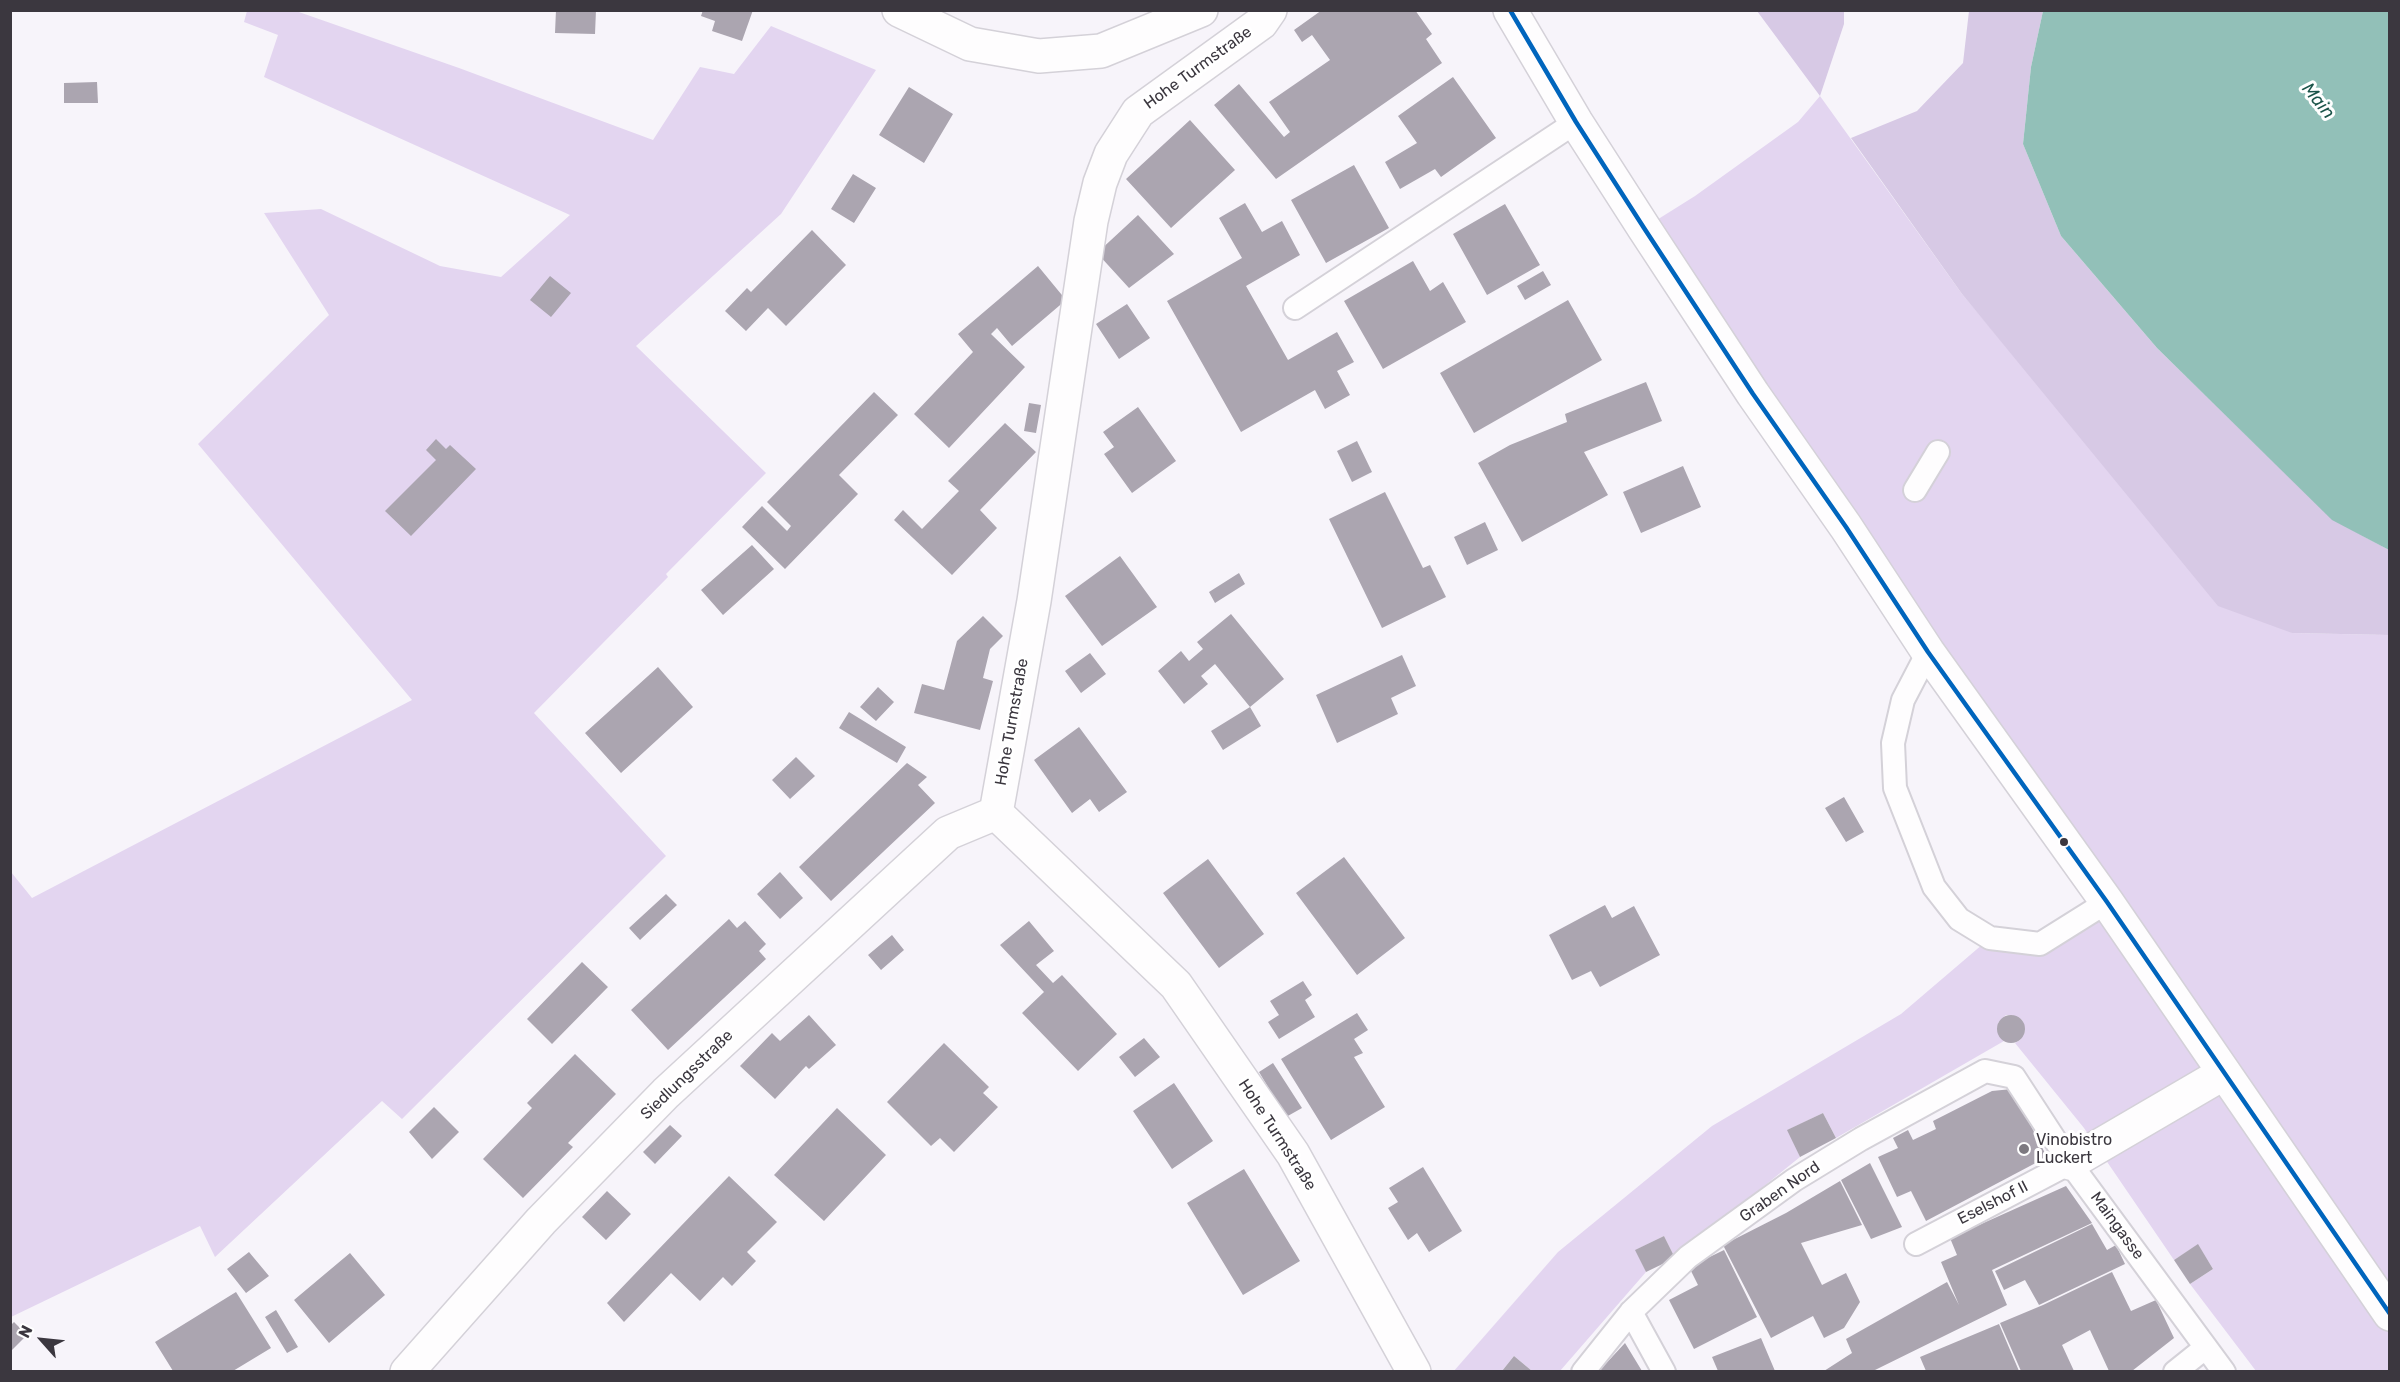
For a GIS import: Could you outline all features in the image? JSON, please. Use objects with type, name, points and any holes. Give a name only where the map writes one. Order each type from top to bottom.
[{"type":"street","points":[[899,10],[970,44],[1039,56],[1101,51],[1201,10]]},
{"type":"street","name":"Hohe Turmstraße","points":[[1270,10],[1261,23],[1138,112],[1111,154],[1100,183],[1091,220],[1034,601],[996,813],[1176,985],[1293,1154],[1414,1371]]},
{"type":"street","points":[[1510,10],[1576,122],[1670,270],[1753,394],[1846,527],[1928,652],[2107,902],[2390,1314]]},
{"type":"street","name":"Siedlungsstraße","points":[[406,1371],[540,1221],[666,1093],[948,832],[996,813]]},
{"type":"street","points":[[2070,1163],[2224,1072]]},
{"type":"lane","points":[[1295,308],[1576,122]]},
{"type":"lane","points":[[1915,490],[1938,452]]},
{"type":"lane","points":[[1928,652],[1904,700],[1893,743],[1895,788],[1934,887],[1959,919],[1990,938],[2040,944],[2107,902]]},
{"type":"lane","name":"Graben Nord","points":[[1583,1371],[1631,1312],[1688,1257],[1794,1180],[1861,1139],[1985,1071],[2014,1077]]},
{"type":"lane","name":"Maingasse","points":[[2014,1077],[2070,1163],[2224,1371]]},
{"type":"lane","name":"Eselshof II","points":[[1916,1244],[2070,1163]]},
{"type":"lane","points":[[1631,1312],[1664,1371]]},
{"type":"lane","points":[[2175,1371],[2205,1348]]},
{"type":"shaded area","points":[[247,11],[296,11],[653,140],[700,67],[734,74],[771,26],[876,70],[781,214],[636,346],[766,473],[666,574],[668,577],[534,713],[666,856],[402,1119],[382,1101],[215,1257],[200,1226],[11,1317],[11,872],[32,898],[412,700],[198,444],[329,315],[264,213],[321,209],[440,266],[501,277],[570,215],[264,77],[278,35],[244,22]]},
{"type":"shaded area","points":[[1757,11],[1844,11],[1844,24],[1820,96]]},
{"type":"shaded area","points":[[1969,11],[2043,11],[2031,67],[2023,144],[2061,236],[2157,348],[2332,519],[2389,550],[2389,635],[2292,633],[2218,606],[1962,294],[1851,138],[1917,111],[1963,63]]},
{"type":"shaded area","points":[[1820,96],[1962,294],[2043,390],[2292,633],[2389,635],[2389,1371],[2256,1371],[2190,1284],[2213,1269],[2198,1245],[2174,1260],[2084,1128],[2015,1043],[2020,1040],[2025,1031],[2022,1020],[2006,1015],[1998,1023],[1998,1033],[2004,1041],[1836,1138],[1823,1113],[1788,1130],[1800,1157],[1675,1258],[1664,1236],[1636,1250],[1646,1272],[1560,1371],[1532,1371],[1514,1356],[1502,1371],[1453,1372],[1558,1252],[1712,1126],[1901,1014],[1990,938],[2040,944],[2107,902],[1644,228],[1695,196],[1798,122]]},
{"type":"water","name":"Main","points":[[2043,11],[2389,11],[2389,550],[2332,520],[2157,348],[2061,236],[2023,144],[2031,67]]},
{"type":"building","points":[[556,10],[596,10],[595,34],[555,33]]},
{"type":"building","points":[[703,10],[753,10],[742,41],[712,31],[715,21],[701,16]]},
{"type":"building","points":[[1322,10],[1415,10],[1432,34],[1426,39],[1442,63],[1276,179],[1214,105],[1239,84],[1284,137],[1290,132],[1269,102],[1330,60],[1312,35],[1302,42],[1294,30]]},
{"type":"building","points":[[1453,77],[1496,138],[1441,177],[1435,169],[1400,189],[1385,162],[1417,143],[1398,116]]},
{"type":"building","points":[[97,82],[98,103],[64,103],[64,83]]},
{"type":"building","points":[[909,87],[953,114],[924,163],[879,135]]},
{"type":"building","points":[[1190,120],[1235,170],[1171,228],[1126,179]]},
{"type":"building","points":[[1354,165],[1389,228],[1326,263],[1291,200]]},
{"type":"building","points":[[853,174],[876,188],[854,223],[831,209]]},
{"type":"building","points":[[1245,203],[1262,232],[1282,221],[1300,255],[1246,286],[1288,360],[1337,332],[1354,362],[1337,371],[1350,395],[1325,409],[1315,390],[1241,432],[1167,301],[1242,258],[1219,218]]},
{"type":"building","points":[[1505,204],[1540,265],[1487,295],[1453,234]]},
{"type":"building","points":[[1138,215],[1174,254],[1129,288],[1097,253]]},
{"type":"building","points":[[812,230],[846,265],[786,326],[768,308],[746,331],[725,311],[747,288],[751,292]]},
{"type":"building","points":[[1413,261],[1430,291],[1443,282],[1466,322],[1383,369],[1344,301]]},
{"type":"building","points":[[1038,266],[1066,300],[1012,346],[997,328],[991,334],[1025,367],[949,448],[914,414],[973,352],[958,334]]},
{"type":"building","points":[[1543,271],[1551,285],[1525,300],[1517,286]]},
{"type":"building","points":[[550,276],[571,293],[551,317],[530,300]]},
{"type":"building","points":[[1568,300],[1602,360],[1474,433],[1440,373]]},
{"type":"building","points":[[1127,304],[1150,338],[1119,359],[1096,324]]},
{"type":"building","points":[[1646,382],[1662,421],[1584,452],[1608,495],[1522,542],[1478,463],[1510,445],[1567,422],[1565,414]]},
{"type":"building","points":[[874,392],[898,415],[839,475],[858,494],[785,569],[742,527],[762,506],[787,531],[791,526],[767,502]]},
{"type":"building","points":[[1029,403],[1041,405],[1036,433],[1024,431]]},
{"type":"building","points":[[1138,407],[1176,461],[1132,493],[1104,454],[1114,447],[1103,432]]},
{"type":"building","points":[[1005,423],[1036,452],[980,510],[997,528],[952,575],[894,520],[903,510],[922,529],[959,491],[948,481]]},
{"type":"building","points":[[436,439],[446,449],[450,445],[476,469],[411,536],[385,511],[436,460],[426,450]]},
{"type":"building","points":[[1357,441],[1372,472],[1352,482],[1337,451]]},
{"type":"building","points":[[1683,466],[1701,507],[1641,533],[1623,492]]},
{"type":"building","points":[[1385,492],[1423,568],[1430,565],[1446,597],[1382,628],[1329,519]]},
{"type":"building","points":[[1485,522],[1498,550],[1467,565],[1454,537]]},
{"type":"building","points":[[752,545],[774,569],[723,615],[701,590]]},
{"type":"building","points":[[1120,556],[1157,607],[1102,646],[1065,596]]},
{"type":"building","points":[[1239,573],[1245,584],[1215,603],[1209,592]]},
{"type":"building","points":[[1231,614],[1284,679],[1250,707],[1215,664],[1201,676],[1208,684],[1184,704],[1158,671],[1181,651],[1189,661],[1203,649],[1197,642]]},
{"type":"building","points":[[983,616],[1003,636],[990,649],[983,678],[993,681],[980,730],[914,713],[922,684],[944,690],[957,641]]},
{"type":"building","points":[[1090,653],[1106,674],[1081,693],[1065,671]]},
{"type":"building","points":[[1402,655],[1416,686],[1391,698],[1398,714],[1337,743],[1316,695]]},
{"type":"building","points":[[658,667],[693,707],[621,773],[585,733]]},
{"type":"building","points":[[878,687],[894,702],[876,721],[860,707]]},
{"type":"building","points":[[1250,707],[1261,726],[1223,750],[1211,731]]},
{"type":"building","points":[[849,712],[906,747],[897,763],[839,728]]},
{"type":"building","points":[[1079,727],[1127,792],[1099,812],[1090,799],[1072,813],[1034,760]]},
{"type":"building","points":[[796,757],[815,776],[790,799],[772,780]]},
{"type":"building","points":[[907,763],[927,777],[918,785],[935,803],[831,901],[799,867]]},
{"type":"building","points":[[1844,797],[1864,832],[1846,842],[1825,808]]},
{"type":"building","points":[[1344,857],[1405,938],[1357,975],[1296,893]]},
{"type":"building","points":[[1208,859],[1264,934],[1219,968],[1163,893]]},
{"type":"building","points":[[780,872],[803,898],[780,919],[757,894]]},
{"type":"building","points":[[666,894],[677,905],[640,940],[629,928]]},
{"type":"building","points":[[1605,905],[1612,918],[1634,906],[1660,955],[1600,987],[1591,971],[1572,980],[1549,935]]},
{"type":"building","points":[[729,919],[737,928],[745,921],[766,944],[759,951],[766,959],[668,1050],[631,1010]]},
{"type":"building","points":[[1029,921],[1054,951],[1036,965],[1053,983],[1062,975],[1117,1034],[1078,1071],[1022,1013],[1044,992],[1000,945]]},
{"type":"building","points":[[892,935],[904,950],[881,970],[868,955]]},
{"type":"building","points":[[582,962],[608,987],[552,1044],[527,1019]]},
{"type":"building","points":[[1303,981],[1312,995],[1305,1000],[1315,1017],[1279,1039],[1268,1022],[1279,1015],[1270,1001]]},
{"type":"building","points":[[1357,1013],[1368,1030],[1354,1039],[1363,1053],[1354,1057],[1385,1107],[1331,1140],[1281,1059]]},
{"type":"building","points":[[809,1015],[836,1045],[809,1069],[806,1066],[775,1099],[740,1066],[772,1033],[780,1041]]},
{"type":"building","points":[[2011,1015],[2021,1019],[2025,1029],[2021,1039],[2011,1043],[2001,1039],[1997,1029],[2001,1019]]},
{"type":"building","points":[[1144,1038],[1160,1057],[1135,1077],[1119,1057]]},
{"type":"building","points":[[944,1043],[989,1087],[983,1093],[998,1107],[954,1152],[940,1138],[931,1146],[887,1102]]},
{"type":"building","points":[[575,1054],[616,1094],[568,1143],[573,1147],[523,1198],[483,1159],[532,1108],[527,1103]]},
{"type":"building","points":[[1273,1063],[1302,1108],[1286,1117],[1259,1072]]},
{"type":"building","points":[[1174,1083],[1213,1141],[1172,1169],[1133,1111]]},
{"type":"building","points":[[2012,1089],[2047,1157],[1926,1221],[1911,1191],[1897,1197],[1878,1157],[1898,1148],[1893,1138],[1908,1130],[1913,1140],[1936,1129],[1933,1121],[1992,1091]]},
{"type":"building","points":[[434,1107],[459,1132],[432,1159],[409,1132]]},
{"type":"building","points":[[837,1108],[886,1155],[824,1221],[774,1175]]},
{"type":"building","points":[[1823,1113],[1836,1138],[1800,1157],[1787,1130]]},
{"type":"building","points":[[670,1125],[682,1136],[655,1164],[643,1152]]},
{"type":"building","points":[[1870,1163],[1902,1227],[1871,1239],[1841,1180]]},
{"type":"building","points":[[1423,1167],[1462,1231],[1429,1252],[1417,1233],[1408,1240],[1388,1208],[1398,1202],[1389,1188]]},
{"type":"building","points":[[1244,1169],[1300,1261],[1243,1295],[1187,1203]]},
{"type":"building","points":[[729,1176],[777,1222],[747,1252],[756,1261],[732,1286],[723,1277],[700,1301],[671,1273],[624,1322],[607,1303]]},
{"type":"building","points":[[1840,1181],[1862,1225],[1801,1243],[1822,1285],[1846,1273],[1860,1302],[1844,1328],[1824,1338],[1813,1316],[1771,1338],[1723,1245],[1786,1213]]},
{"type":"building","points":[[2066,1186],[2092,1223],[1992,1270],[2007,1305],[1873,1371],[1824,1371],[1852,1353],[1846,1339],[1947,1282],[1959,1305],[1941,1262],[1957,1255],[1950,1238]]},
{"type":"building","points":[[607,1191],[631,1214],[606,1240],[582,1217]]},
{"type":"building","points":[[2092,1224],[2107,1250],[2116,1245],[2125,1264],[2039,1305],[2025,1280],[2004,1290],[1995,1271]]},
{"type":"building","points":[[1664,1236],[1675,1258],[1646,1272],[1635,1250]]},
{"type":"building","points":[[2198,1244],[2213,1269],[2190,1284],[2174,1260]]},
{"type":"building","points":[[1724,1250],[1757,1317],[1694,1349],[1669,1300],[1698,1285],[1689,1267]]},
{"type":"building","points":[[249,1252],[269,1276],[246,1293],[227,1269]]},
{"type":"building","points":[[350,1253],[385,1295],[329,1343],[294,1300]]},
{"type":"building","points":[[2112,1272],[2131,1311],[2156,1300],[2174,1338],[2132,1371],[2109,1371],[2090,1330],[2062,1345],[2074,1371],[2021,1371],[2000,1323]]},
{"type":"building","points":[[236,1292],[271,1348],[233,1371],[173,1371],[155,1342]]},
{"type":"building","points":[[276,1310],[298,1347],[287,1353],[265,1317]]},
{"type":"building","points":[[14,1322],[27,1335],[10,1352],[10,1326]]},
{"type":"building","points":[[1999,1324],[2019,1371],[1926,1371],[1920,1357]]},
{"type":"building","points":[[1761,1338],[1775,1371],[1718,1371],[1712,1357]]},
{"type":"building","points":[[1625,1343],[1642,1371],[1599,1371]]},
{"type":"building","points":[[1514,1356],[1532,1371],[1502,1371]]},
{"type":"transit line","points":[[1510,10],[1576,122],[1753,394],[1846,527],[1928,652],[2107,902],[2390,1314]]},
{"type":"place","name":"Vinobistro Luckert","points":[[2024,1149]]}]
